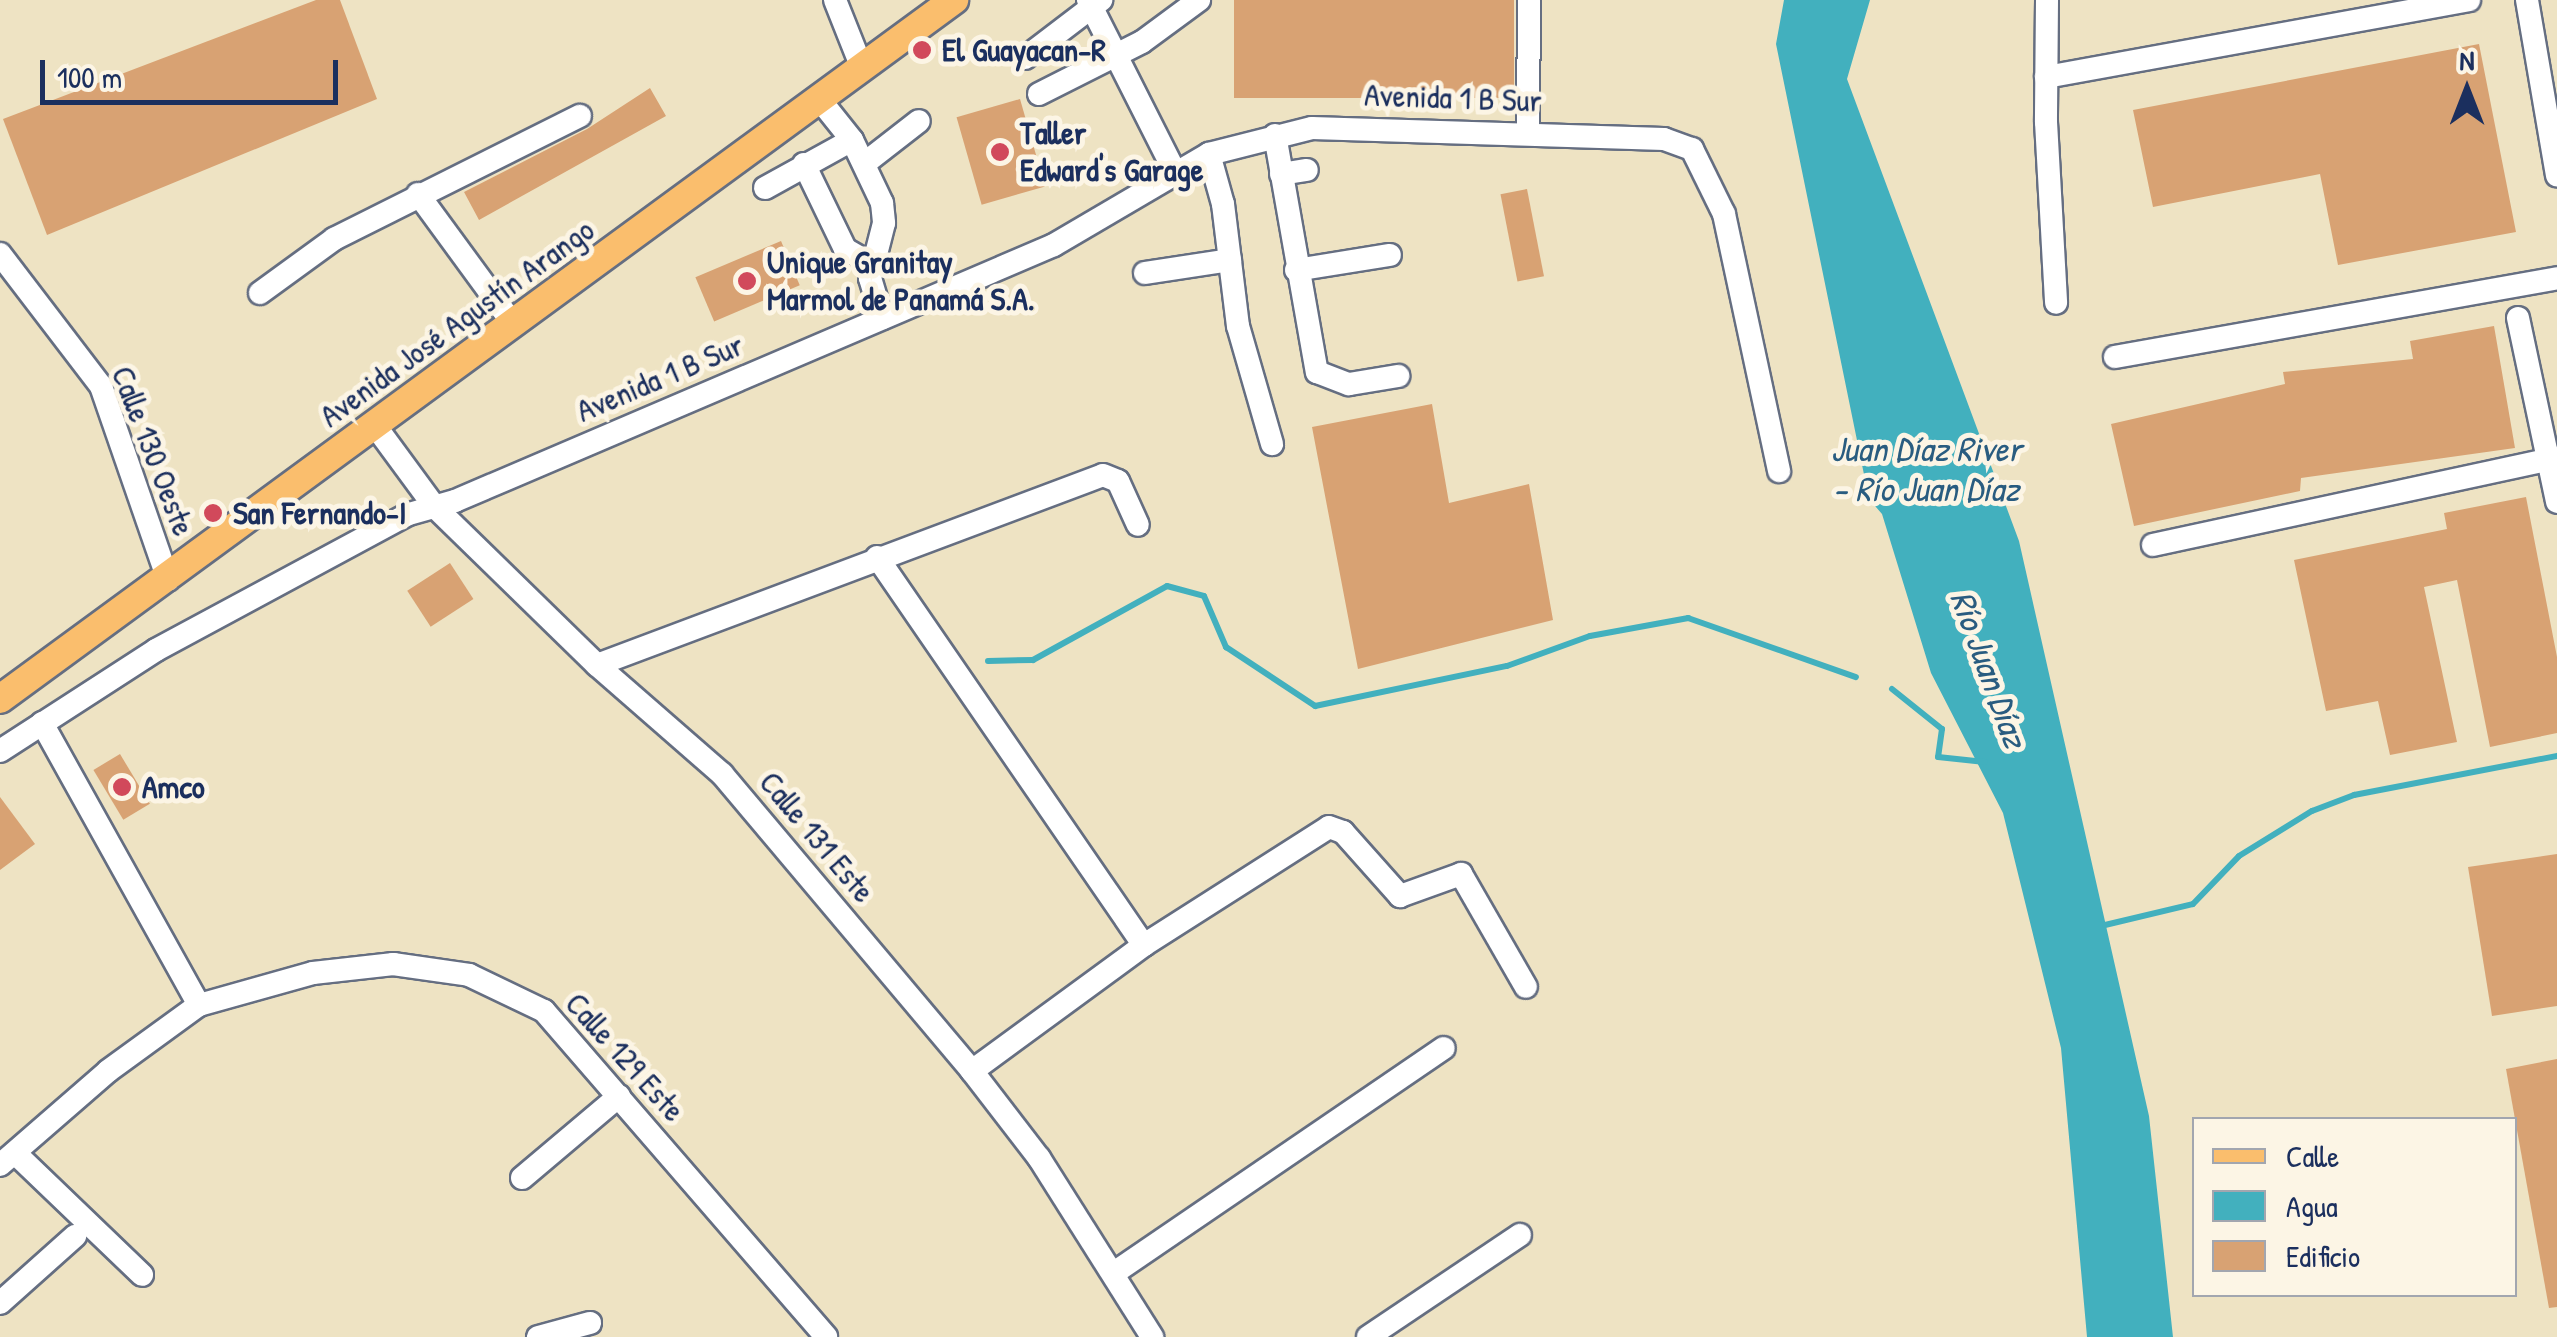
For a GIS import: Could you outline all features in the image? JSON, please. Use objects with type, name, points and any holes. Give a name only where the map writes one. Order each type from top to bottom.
[{"type":"main road","name":"Avenida José Agustín Arango","points":[[0,698],[168,580],[954,0]]},
{"type":"street","points":[[835,0],[862,68]]},
{"type":"street","points":[[1039,94],[1118,55],[1199,0]]},
{"type":"street","points":[[1528,133],[1529,0]]},
{"type":"street","points":[[2048,0],[2046,77],[2056,303]]},
{"type":"street","points":[[2046,77],[2469,0]]},
{"type":"street","points":[[2527,0],[2557,175]]},
{"type":"street","points":[[1024,58],[1093,3],[1175,172]]},
{"type":"street","points":[[820,100],[852,140],[885,214],[871,264],[882,318]]},
{"type":"street","points":[[260,293],[334,239],[580,116]]},
{"type":"street","points":[[865,163],[919,121]]},
{"type":"street","name":"Avenida 1 B Sur","points":[[0,751],[156,650],[434,506],[1054,244],[1209,154],[1275,134],[1350,126],[1664,139],[1692,149],[1724,214],[1779,470]]},
{"type":"street","points":[[1275,134],[1317,372],[1350,384],[1398,376]]},
{"type":"street","points":[[766,188],[852,140]]},
{"type":"street","points":[[1209,154],[1230,260],[1238,326],[1272,444]]},
{"type":"street","points":[[804,164],[845,249],[871,264]]},
{"type":"street","points":[[1281,174],[1307,170]]},
{"type":"street","points":[[418,194],[514,324]]},
{"type":"street","name":"Calle 130 Oeste","points":[[0,254],[100,386],[168,580]]},
{"type":"street","points":[[1296,270],[1390,255]]},
{"type":"street","points":[[1145,273],[1230,260]]},
{"type":"street","points":[[2115,357],[2557,278]]},
{"type":"street","points":[[2518,318],[2553,459],[2557,502]]},
{"type":"street","name":"Calle 131 Este","points":[[376,427],[434,506],[596,665],[722,774],[972,1070],[1114,1274],[1152,1337]]},
{"type":"street","points":[[2153,545],[2553,459]]},
{"type":"street","points":[[596,665],[1106,474],[1118,481],[1138,525]]},
{"type":"street","points":[[877,557],[1144,945]]},
{"type":"street","points":[[42,723],[199,1004]]},
{"type":"street","points":[[972,1070],[1144,945],[1334,828],[1400,896],[1461,874],[1526,987]]},
{"type":"street","name":"Calle 129 Este","points":[[7,1159],[199,1004],[345,969],[393,964],[470,975],[544,1012],[826,1337]]},
{"type":"street","points":[[1114,1274],[1444,1048]]},
{"type":"street","points":[[522,1178],[618,1096]]},
{"type":"street","points":[[7,1159],[142,1275]]},
{"type":"street","points":[[1368,1337],[1520,1235]]},
{"type":"street","points":[[0,1303],[75,1236]]},
{"type":"street","points":[[538,1337],[590,1323]]},
{"type":"water","name":"Juan Díaz River - Río Juan Díaz","points":[[1784,0],[1870,0],[1847,79],[2019,541],[2149,1116],[2173,1337],[2087,1337],[2061,1048],[2003,813],[1931,673],[1882,514],[1869,499],[1776,44]]},
{"type":"building","points":[[316,0],[340,0],[377,99],[47,235],[3,119]]},
{"type":"building","points":[[1234,0],[1514,0],[1514,98],[1234,98]]},
{"type":"building","points":[[2479,44],[2516,232],[2338,265],[2320,174],[2153,207],[2133,110]]},
{"type":"building","points":[[650,88],[666,116],[479,220],[464,192],[587,129]]},
{"type":"building","name":"Taller Edward's Garage","points":[[1020,99],[1045,186],[982,205],[957,117]]},
{"type":"building","points":[[1527,189],[1544,276],[1517,282],[1500,194]]},
{"type":"building","name":"Unique Granitay Marmol de Panamá S.A.","points":[[781,241],[800,285],[714,322],[695,277]]},
{"type":"building","points":[[2494,326],[2515,448],[2301,478],[2300,491],[2134,526],[2111,424],[2285,384],[2283,372],[2413,359],[2410,341]]},
{"type":"building","points":[[1432,404],[1449,503],[1529,484],[1553,620],[1358,669],[1312,427]]},
{"type":"building","points":[[2526,497],[2557,657],[2557,733],[2490,747],[2457,580],[2424,587],[2457,742],[2390,755],[2378,701],[2326,711],[2294,560],[2447,529],[2444,513]]},
{"type":"building","points":[[450,563],[473,599],[431,627],[407,591]]},
{"type":"building","name":"Amco","points":[[120,754],[150,804],[123,820],[93,770]]},
{"type":"building","points":[[0,797],[35,844],[0,870]]},
{"type":"building","points":[[2557,854],[2557,1006],[2492,1016],[2468,867]]},
{"type":"building","points":[[2557,1059],[2557,1307],[2549,1308],[2506,1069]]},
{"type":"waterway","points":[[988,661],[1033,660],[1167,586],[1204,596],[1226,647],[1315,706],[1507,666],[1590,636],[1688,618],[1856,677]]},
{"type":"waterway","name":"Río Juan Díaz","points":[[1892,689],[1942,729],[1938,757],[1985,762]]},
{"type":"waterway","points":[[2105,925],[2193,904],[2239,856],[2312,811],[2354,795],[2557,756]]},
{"type":"place","name":"El Guayacan-R","points":[[922,50]]},
{"type":"place","name":"Taller Edward's Garage","points":[[1000,152]]},
{"type":"place","name":"Unique Granitay Marmol de Panamá S.A.","points":[[747,281]]},
{"type":"place","name":"San Fernando-I","points":[[213,513]]},
{"type":"place","name":"Amco","points":[[122,787]]}]
